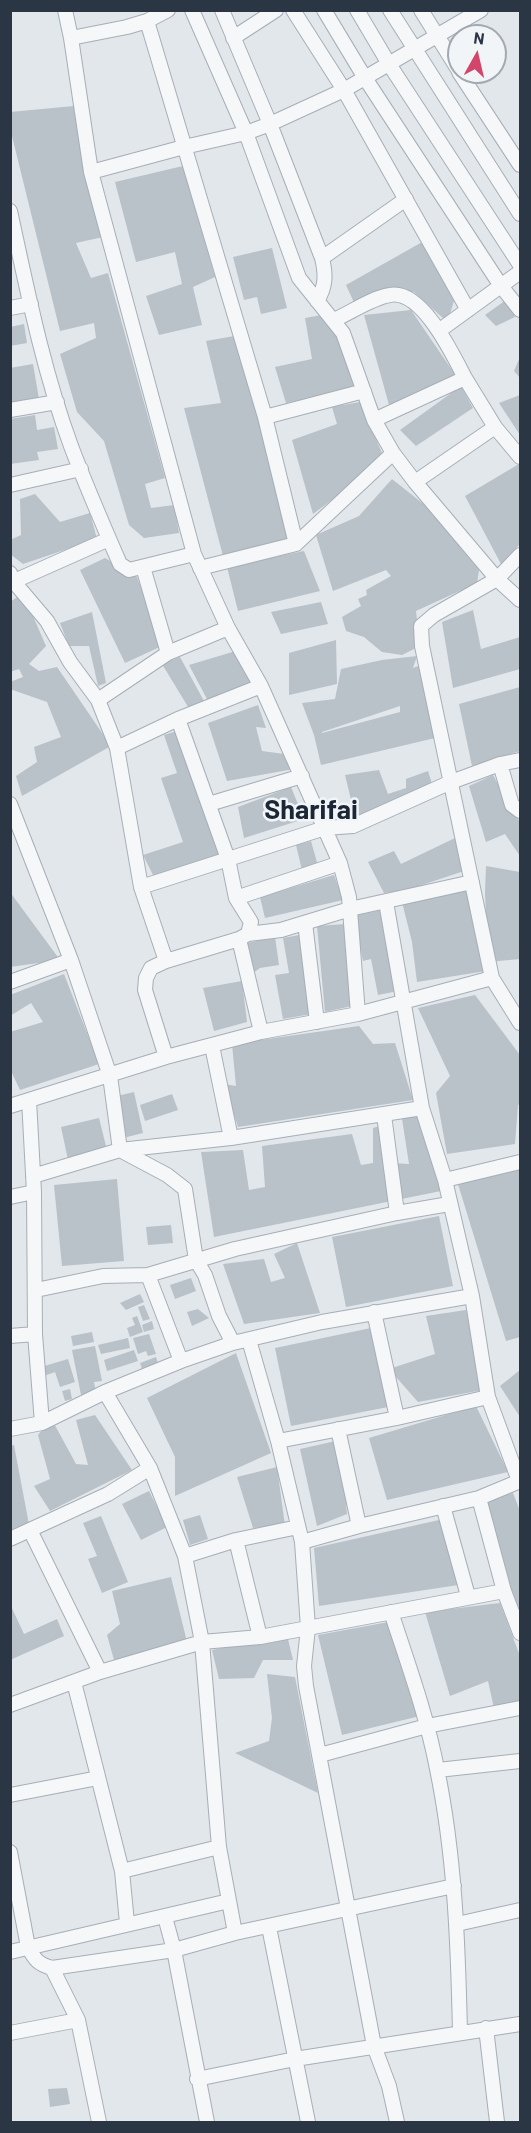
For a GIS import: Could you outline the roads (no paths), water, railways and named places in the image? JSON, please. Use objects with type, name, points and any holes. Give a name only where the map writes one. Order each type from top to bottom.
[{"type":"street","points":[[65,10],[91,172],[194,554],[228,628],[261,686],[340,863],[350,909],[358,1014]]},
{"type":"street","points":[[71,38],[127,27],[147,21],[168,10]]},
{"type":"street","points":[[192,10],[246,133],[299,278],[343,333],[374,420],[393,453],[415,482],[497,579],[520,600]]},
{"type":"street","points":[[222,10],[270,124],[322,258],[325,281],[323,290],[316,301]]},
{"type":"street","points":[[233,38],[276,10]]},
{"type":"street","points":[[293,10],[345,90],[468,309]]},
{"type":"street","points":[[324,10],[365,78],[501,286],[520,310]]},
{"type":"street","points":[[357,10],[389,64],[520,265]]},
{"type":"street","points":[[390,10],[520,214]]},
{"type":"street","points":[[421,10],[447,54]]},
{"type":"street","points":[[91,172],[246,133],[270,124],[345,90],[436,37],[457,17],[481,10]]},
{"type":"street","points":[[147,21],[265,417],[296,544]]},
{"type":"street","points":[[467,84],[520,165]]},
{"type":"street","points":[[322,258],[406,199]]},
{"type":"street","points":[[10,211],[31,304],[57,402],[81,469],[120,564],[129,570],[194,554]]},
{"type":"street","points":[[440,330],[520,272]]},
{"type":"street","points":[[334,320],[392,294],[410,299],[440,330],[465,378],[495,427],[520,457]]},
{"type":"street","points":[[10,308],[31,304]]},
{"type":"street","points":[[374,420],[465,378]]},
{"type":"street","points":[[265,417],[364,391]]},
{"type":"street","points":[[10,410],[57,402]]},
{"type":"street","points":[[415,482],[495,427]]},
{"type":"street","points":[[200,568],[296,544],[393,453]]},
{"type":"street","points":[[10,485],[81,469]]},
{"type":"street","points":[[109,539],[12,579],[47,621],[70,662],[98,700],[117,748],[141,887],[166,961]]},
{"type":"street","points":[[519,1018],[492,978],[422,646],[421,626],[434,615],[497,579],[520,555]]},
{"type":"street","points":[[143,567],[168,653]]},
{"type":"street","points":[[98,700],[168,653],[228,628]]},
{"type":"street","points":[[117,748],[178,719],[261,686]]},
{"type":"street","points":[[178,719],[228,859],[237,898],[251,922],[243,936],[261,1032]]},
{"type":"street","points":[[141,887],[325,828],[345,828],[365,822],[451,782],[520,760]]},
{"type":"street","points":[[500,765],[512,805],[520,811]]},
{"type":"street","points":[[209,804],[302,776]]},
{"type":"street","points":[[10,804],[71,960],[110,1076],[120,1150]]},
{"type":"street","points":[[237,898],[340,863]]},
{"type":"street","points":[[166,1057],[146,990],[146,978],[151,968],[243,936],[281,930],[350,909],[472,882]]},
{"type":"street","points":[[302,1542],[479,1498],[520,1481],[488,1396],[472,1296],[445,1180],[422,1108],[386,902]]},
{"type":"street","points":[[305,923],[317,1022]]},
{"type":"street","points":[[10,982],[71,960]]},
{"type":"street","points":[[10,1106],[166,1057],[261,1032],[358,1014],[492,978]]},
{"type":"street","points":[[212,1046],[231,1138]]},
{"type":"street","points":[[29,1100],[34,1192],[35,1335],[42,1423]]},
{"type":"street","points":[[33,1176],[120,1150],[231,1138],[422,1108]]},
{"type":"street","points":[[384,1114],[397,1213]]},
{"type":"street","points":[[120,1150],[166,1175],[185,1189],[196,1260],[205,1275],[219,1316],[233,1343]]},
{"type":"street","points":[[445,1180],[520,1162]]},
{"type":"street","points":[[10,1197],[34,1192]]},
{"type":"street","points":[[36,1290],[103,1276],[148,1275],[235,1249],[397,1213],[449,1204]]},
{"type":"street","points":[[148,1275],[181,1361]]},
{"type":"street","points":[[10,1429],[42,1423],[105,1392],[233,1343],[322,1322],[472,1296]]},
{"type":"street","points":[[374,1312],[397,1418]]},
{"type":"street","points":[[10,1336],[35,1335]]},
{"type":"street","points":[[249,1340],[278,1441],[302,1542],[308,1628],[304,1666],[306,1686],[374,2046],[389,2086],[398,2122]]},
{"type":"street","points":[[105,1392],[150,1468],[185,1556],[202,1642],[219,1847],[235,1933]]},
{"type":"street","points":[[278,1441],[397,1418],[488,1396]]},
{"type":"street","points":[[338,1430],[359,1526]]},
{"type":"street","points":[[10,1539],[108,1494],[150,1468]]},
{"type":"street","points":[[479,1498],[504,1591],[515,1620],[520,1619]]},
{"type":"street","points":[[443,1506],[468,1596]]},
{"type":"street","points":[[185,1556],[236,1540],[298,1527]]},
{"type":"street","points":[[30,1530],[100,1672]]},
{"type":"street","points":[[236,1540],[260,1637]]},
{"type":"street","points":[[10,1705],[100,1672],[202,1642],[260,1637],[504,1591]]},
{"type":"street","points":[[504,1591],[520,1633]]},
{"type":"street","points":[[391,1612],[427,1726],[438,1770],[454,1886],[460,2032]]},
{"type":"street","points":[[74,1682],[122,1871],[127,1923]]},
{"type":"street","points":[[320,1755],[427,1726],[520,1708]]},
{"type":"street","points":[[438,1770],[520,1761]]},
{"type":"street","points":[[10,1795],[98,1778]]},
{"type":"street","points":[[122,1871],[219,1847]]},
{"type":"street","points":[[10,1852],[28,1947],[35,1961],[52,1968],[174,1950],[235,1933],[454,1886]]},
{"type":"street","points":[[10,1952],[228,1901]]},
{"type":"street","points":[[457,1924],[520,1910]]},
{"type":"street","points":[[165,1917],[174,1950],[207,2122]]},
{"type":"street","points":[[269,1927],[308,2122]]},
{"type":"street","points":[[52,1968],[78,2020],[99,2122]]},
{"type":"street","points":[[10,2033],[78,2020]]},
{"type":"street","points":[[197,2079],[295,2059],[520,2024]]},
{"type":"street","points":[[486,2028],[497,2122]]},
{"type":"district","name":"Sharifai","points":[[311,810]]}]
